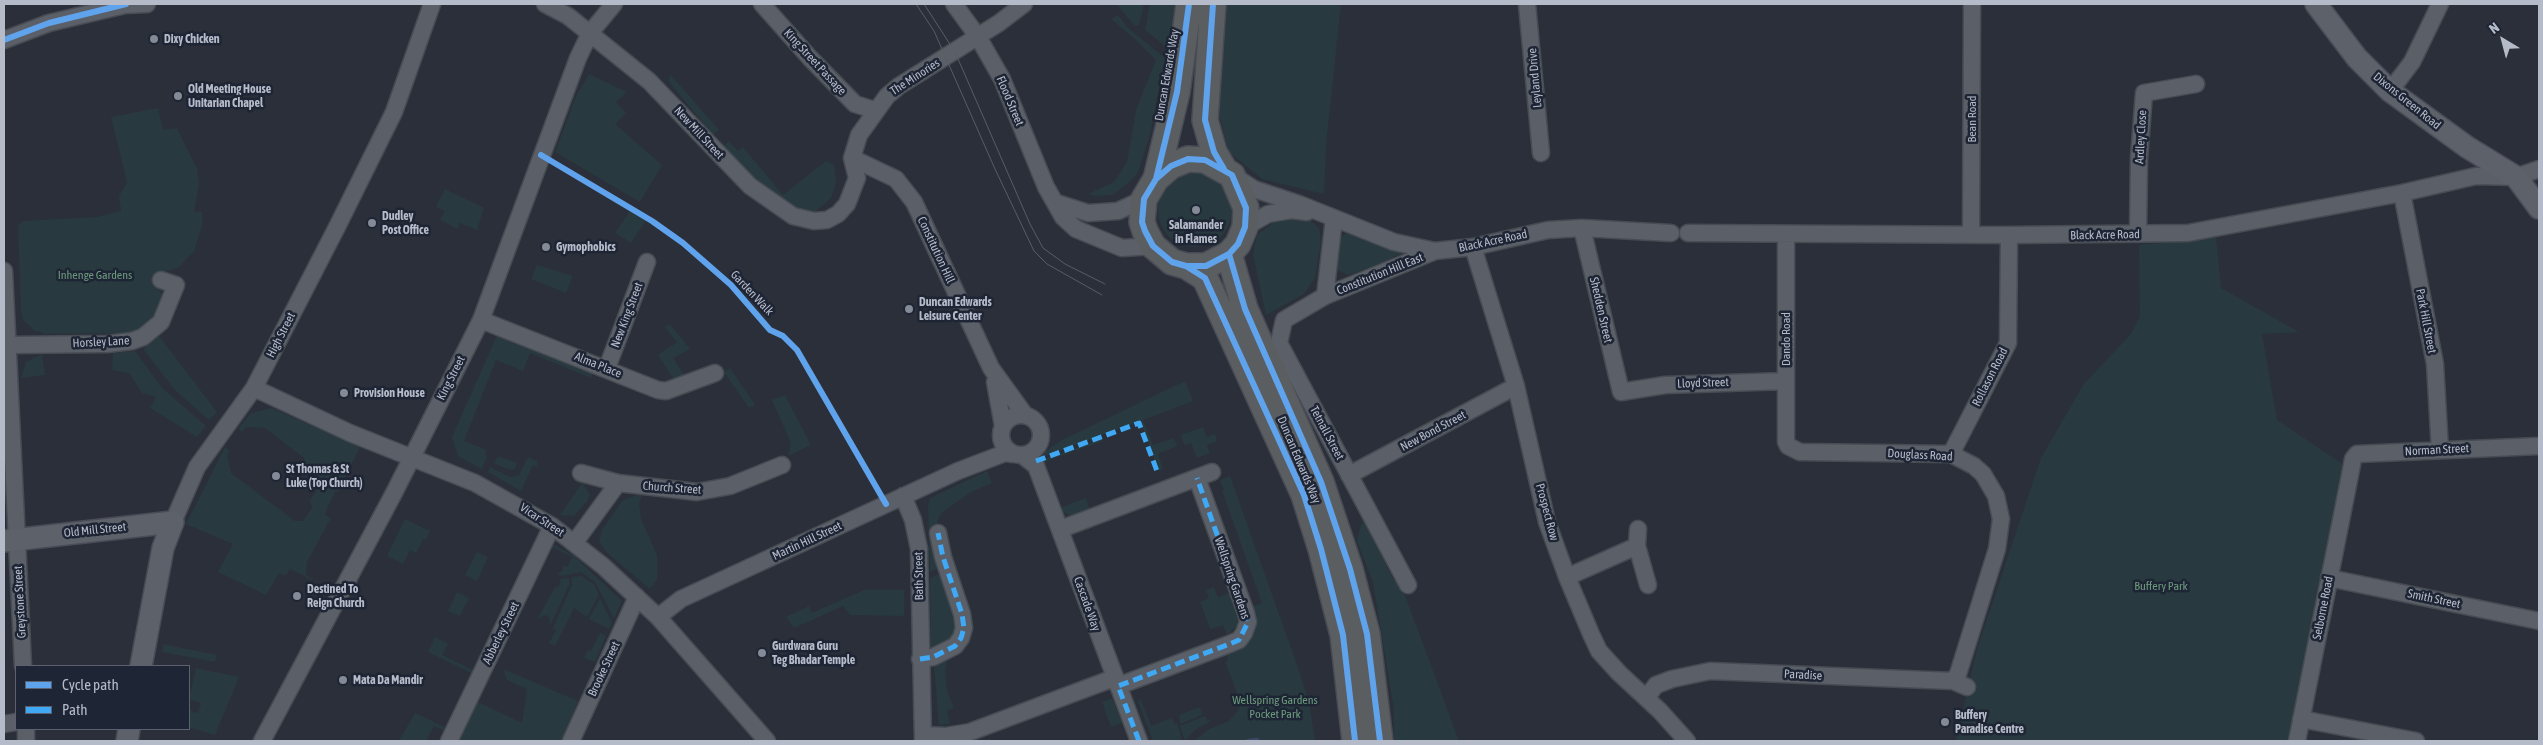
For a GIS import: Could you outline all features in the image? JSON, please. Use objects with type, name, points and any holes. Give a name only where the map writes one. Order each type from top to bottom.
[{"type":"highway","name":"Duncan Edwards Way","points":[[1150,189],[1177,92],[1189,4]]},
{"type":"highway","points":[[1213,4],[1205,120],[1214,152],[1228,172],[1246,208],[1245,227],[1238,244],[1229,254],[1206,266],[1186,266],[1172,262],[1153,246],[1145,232],[1142,222],[1150,189],[1171,166],[1188,159],[1205,160],[1228,172]]},
{"type":"highway","name":"Duncan Edwards Way","points":[[1229,254],[1245,309],[1321,482],[1350,569],[1367,634],[1380,741]]},
{"type":"highway","name":"Duncan Edwards Way","points":[[1186,266],[1205,278],[1304,495],[1321,549],[1343,635],[1355,741]]},
{"type":"main road","name":"Dixons Green Road","points":[[2316,4],[2357,58],[2390,91],[2466,148],[2516,177]]},
{"type":"main road","points":[[2516,177],[2539,208]]},
{"type":"main road","name":"Old Mill Street","points":[[8,541],[173,522]]},
{"type":"main road","name":"High Street","points":[[141,665],[163,548],[173,522]]},
{"type":"street","points":[[4,40],[49,23],[126,4],[147,4]]},
{"type":"street","name":"High Street","points":[[173,522],[197,468],[254,388],[394,112],[432,4]]},
{"type":"street","name":"New Mill Street","points":[[546,4],[568,16],[649,81],[750,186],[793,216],[814,221]]},
{"type":"street","name":"King Street","points":[[262,741],[413,456],[481,320],[578,58],[590,33],[614,4]]},
{"type":"street","name":"King Street Passage","points":[[762,4],[810,58],[855,104],[874,110]]},
{"type":"street","name":"Flood Street","points":[[954,4],[978,37],[1002,79],[1046,187],[1057,202],[1063,217],[1076,229],[1093,238],[1122,248],[1153,246]]},
{"type":"street","name":"The Minories","points":[[814,221],[827,220],[838,214],[847,204],[857,178],[852,158],[859,135],[874,110],[899,86],[978,37],[1024,4]]},
{"type":"street","name":"Leyland Drive","points":[[1527,4],[1541,153]]},
{"type":"street","name":"Bean Road","points":[[1971,234],[1972,4]]},
{"type":"street","points":[[2390,91],[2412,62],[2440,4]]},
{"type":"street","name":"Ardley Close","points":[[2138,234],[2139,158],[2144,93],[2196,84]]},
{"type":"street","name":"Constitution Hill","points":[[852,158],[896,179],[914,202],[991,368],[1002,408],[1002,430]]},
{"type":"street","points":[[2516,177],[2539,169]]},
{"type":"street","name":"Black Acre Road","points":[[1228,172],[1254,189],[1394,242],[1435,251],[1473,247],[1548,230],[1582,228],[1670,233]]},
{"type":"street","name":"Black Acre Road","points":[[1688,233],[1786,235],[1971,234],[2009,236],[2188,233],[2402,193],[2476,176],[2516,177]]},
{"type":"street","points":[[1057,202],[1088,213],[1118,210],[1150,189]]},
{"type":"street","name":"Park Hill Street","points":[[2402,193],[2434,364],[2440,450]]},
{"type":"street","name":"Black Acre Road","points":[[1245,227],[1268,214],[1292,210],[1328,216]]},
{"type":"street","points":[[1325,296],[1328,216]]},
{"type":"street","name":"Shedden Street","points":[[1582,228],[1621,392]]},
{"type":"street","name":"Dando Road","points":[[1786,235],[1786,442]]},
{"type":"street","name":"Rollason Road","points":[[1951,454],[2008,343],[2009,236]]},
{"type":"street","name":"Prospect Row","points":[[1473,247],[1516,386],[1547,522],[1567,577],[1599,651],[1687,741]]},
{"type":"street","name":"Constitution Hill East","points":[[1325,296],[1435,251]]},
{"type":"street","name":"New King Street","points":[[607,368],[647,262]]},
{"type":"street","name":"Greystone Street","points":[[4,270],[8,345],[8,541],[23,665]]},
{"type":"street","name":"Horsley Lane","points":[[8,345],[107,344],[132,341],[144,337],[161,322],[176,285],[161,280]]},
{"type":"street","name":"Tetnall Street","points":[[1325,296],[1284,320],[1280,343],[1408,584]]},
{"type":"street","name":"Alma Place","points":[[481,320],[666,391],[715,373]]},
{"type":"street","name":"Constitution Hill","points":[[991,368],[1025,415]]},
{"type":"street","name":"Lloyd Street","points":[[1621,392],[1673,384],[1786,381]]},
{"type":"street","name":"New Bond Street","points":[[1350,475],[1516,386]]},
{"type":"street","name":"Vicar Street","points":[[254,388],[357,436],[413,456],[476,483],[552,526],[574,542],[637,597],[658,618],[767,741]]},
{"type":"street","points":[[1002,430],[1003,445],[1024,452],[1041,437],[1040,429],[1034,420],[1025,415]]},
{"type":"street","name":"Martin Hill Street","points":[[958,470],[981,454],[1010,418],[1025,415]]},
{"type":"street","name":"Douglass Road","points":[[1786,442],[1792,449],[1800,452],[1951,454],[1963,459],[1984,474],[1996,496],[2002,519],[1997,549],[1958,674],[1960,684]]},
{"type":"street","name":"Norman Street","points":[[2350,475],[2353,459],[2357,454],[2539,446]]},
{"type":"street","name":"Martin Hill Street","points":[[658,618],[681,599],[958,470],[1005,453],[1024,452]]},
{"type":"street","name":"Cascade Way","points":[[1024,452],[1036,466],[1139,741]]},
{"type":"street","name":"Church Street","points":[[581,473],[618,483],[697,492],[730,486],[782,465]]},
{"type":"street","name":"Wellspring Gardens","points":[[923,738],[970,732],[1227,645],[1238,640],[1244,633],[1248,622],[1246,613],[1204,475],[1061,529]]},
{"type":"street","name":"Selborne Road","points":[[2297,741],[2350,475]]},
{"type":"street","points":[[574,542],[618,483]]},
{"type":"street","name":"Bath Street","points":[[903,496],[913,520],[919,549],[923,738]]},
{"type":"street","name":"Abberley Street","points":[[449,741],[552,526]]},
{"type":"street","points":[[1638,529],[1637,546],[1648,585]]},
{"type":"street","name":"Bath Street","points":[[920,659],[933,657],[956,646],[964,628],[962,614],[943,557],[938,532]]},
{"type":"street","points":[[1567,577],[1637,546]]},
{"type":"street","name":"Smith Street","points":[[2330,578],[2539,620]]},
{"type":"street","name":"Brooke Street","points":[[571,741],[637,597]]},
{"type":"street","name":"Paradise","points":[[1646,698],[1656,685],[1672,678],[1710,671],[1960,684]]},
{"type":"street","points":[[2301,719],[2416,741]]},
{"type":"green space","points":[[1116,4],[1144,4],[1139,25],[1135,26]]},
{"type":"green space","points":[[1150,4],[1177,4],[1170,50],[1145,30]]},
{"type":"green space","points":[[1226,4],[1341,4],[1326,145],[1324,194],[1262,179],[1229,152],[1219,115]]},
{"type":"green space","points":[[1118,15],[1128,28],[1165,58],[1150,134],[1139,170],[1133,179],[1113,195],[1096,196],[1088,194],[1114,182],[1127,162],[1136,110],[1156,60],[1111,19]]},
{"type":"green space","points":[[589,74],[627,92],[616,102],[626,113],[615,124],[662,165],[640,202],[555,152],[576,96]]},
{"type":"green space","points":[[670,74],[719,130],[713,135],[669,82]]},
{"type":"green space","name":"Inhenge Gardens","points":[[158,108],[163,130],[177,128],[197,169],[199,184],[194,212],[202,212],[202,226],[194,251],[178,268],[159,273],[154,285],[162,294],[163,301],[153,322],[135,333],[43,334],[42,332],[35,331],[23,320],[21,311],[18,226],[23,221],[96,217],[121,211],[119,196],[127,182],[111,117]]},
{"type":"green space","points":[[729,141],[738,151],[743,147],[783,195],[826,161],[834,165],[836,184],[831,198],[816,211],[806,213],[792,208],[756,183],[722,148]]},
{"type":"green space","points":[[1195,173],[1209,176],[1221,184],[1229,196],[1232,210],[1229,224],[1221,236],[1209,244],[1195,247],[1181,244],[1169,236],[1161,224],[1158,210],[1161,196],[1169,184],[1181,176]]},
{"type":"green space","points":[[445,189],[484,208],[477,230],[460,223],[458,229],[440,220],[445,211],[436,207]]},
{"type":"green space","points":[[630,211],[646,220],[631,243],[615,233]]},
{"type":"green space","points":[[1287,219],[1309,219],[1319,228],[1321,241],[1315,278],[1304,294],[1266,315],[1253,254],[1257,235],[1273,223]]},
{"type":"green space","points":[[1347,232],[1356,233],[1404,252],[1385,262],[1348,275],[1337,270],[1334,258],[1341,238]]},
{"type":"green space","name":"Buffery Park","points":[[2216,237],[2221,288],[2299,332],[2262,334],[2277,420],[2344,465],[2288,741],[1956,741],[1977,649],[2041,458],[2083,385],[2130,335],[2140,317],[2139,245]]},
{"type":"green space","points":[[537,265],[573,276],[566,293],[531,279]]},
{"type":"green space","points":[[670,324],[690,349],[673,358],[685,377],[675,381],[658,355],[677,342],[665,327]]},
{"type":"green space","points":[[499,331],[593,369],[593,373],[591,378],[530,353],[523,371],[496,360],[464,441],[487,450],[485,455],[487,456],[482,469],[458,456],[452,437]]},
{"type":"green space","points":[[159,336],[217,412],[209,420],[175,390],[143,349]]},
{"type":"green space","points":[[135,351],[161,387],[206,426],[197,437],[150,408],[156,397],[142,393],[129,373],[112,370],[113,353]]},
{"type":"green space","points":[[42,354],[45,375],[21,378],[26,362]]},
{"type":"green space","points":[[730,368],[755,405],[749,408],[724,372]]},
{"type":"green space","points":[[1185,381],[1193,401],[1143,420],[1153,445],[1174,438],[1177,446],[1158,454],[1163,469],[1159,471],[1140,421],[1045,456],[1044,452],[1062,440]]},
{"type":"green space","points":[[785,395],[811,445],[788,456],[791,443],[772,400]]},
{"type":"green space","points":[[272,408],[360,447],[339,491],[335,492],[327,509],[325,515],[331,518],[307,562],[306,574],[314,581],[290,569],[286,576],[279,573],[266,595],[218,572],[233,544],[186,524],[225,447],[230,451],[227,455],[231,473],[295,521],[303,521],[312,508],[310,500],[323,481],[308,470],[304,458],[265,428],[246,427],[242,432],[238,429],[251,413]]},
{"type":"green space","points":[[1203,427],[1207,437],[1215,434],[1217,441],[1207,445],[1210,453],[1197,458],[1191,443],[1184,445],[1181,435]]},
{"type":"green space","points":[[1102,439],[1103,441],[1043,462],[1043,460]]},
{"type":"green space","points":[[499,456],[517,463],[515,469],[510,470],[493,463]]},
{"type":"green space","points":[[528,457],[537,461],[538,468],[533,465],[521,491],[488,472],[490,467],[510,477],[519,475]]},
{"type":"green space","points":[[987,471],[992,483],[971,492],[940,514],[935,530],[941,567],[930,572],[928,505],[930,498]]},
{"type":"green space","name":"Wellspring Gardens Pocket Park","points":[[1230,476],[1309,702],[1315,741],[1194,741],[1209,729],[1229,721],[1239,709],[1241,703],[1225,662],[1228,661],[1226,654],[1238,648],[1251,607],[1262,603],[1222,491],[1224,490],[1220,480]]},
{"type":"green space","points":[[582,483],[590,494],[588,500],[574,516],[560,515]]},
{"type":"green space","points":[[644,492],[639,502],[641,519],[657,555],[657,580],[650,589],[606,552],[599,541],[602,530],[622,501]]},
{"type":"green space","points":[[1086,498],[1090,510],[1071,516],[1060,508]]},
{"type":"green space","points":[[405,519],[430,531],[426,540],[423,539],[416,553],[410,550],[403,564],[387,556]]},
{"type":"green space","points":[[1365,523],[1393,579],[1403,590],[1459,741],[1394,741],[1394,710],[1373,582],[1357,541],[1361,524]]},
{"type":"green space","points":[[553,544],[574,556],[622,601],[614,619],[595,582],[581,572],[562,576],[557,574],[563,570],[562,565],[567,567],[572,557],[550,546]]},
{"type":"green space","points":[[477,552],[488,557],[477,581],[465,575]]},
{"type":"green space","points":[[944,572],[954,602],[957,637],[931,651],[930,578]]},
{"type":"green space","points":[[581,576],[594,584],[599,595],[587,617],[574,608],[555,646],[549,643],[556,630],[553,628],[572,585],[572,577]]},
{"type":"green space","points":[[569,578],[569,585],[550,626],[549,617],[545,615],[537,620],[555,587],[558,587],[561,582],[559,579]]},
{"type":"green space","points":[[1214,587],[1218,597],[1229,593],[1238,617],[1237,626],[1227,635],[1223,625],[1210,629],[1200,602],[1209,598],[1206,590]]},
{"type":"green space","points":[[864,590],[904,590],[904,616],[850,615],[843,606],[794,628],[786,617],[809,606],[812,613]]},
{"type":"green space","points":[[457,592],[469,598],[460,616],[448,611]]},
{"type":"green space","points":[[600,598],[612,623],[609,629],[589,619]]},
{"type":"green space","points":[[600,633],[606,636],[595,662],[584,658],[588,650],[591,651]]},
{"type":"green space","points":[[435,637],[448,644],[442,655],[475,671],[471,673],[428,652]]},
{"type":"green space","points":[[163,644],[217,655],[215,662],[162,652]]},
{"type":"green space","points":[[947,660],[945,671],[947,690],[954,708],[947,711],[950,724],[939,725],[934,666]]},
{"type":"green space","points":[[196,668],[239,677],[215,735],[190,727],[190,710],[198,713],[201,703],[190,699]]},
{"type":"green space","points":[[503,669],[578,701],[561,741],[457,741],[476,701],[522,723],[527,689],[507,680]]},
{"type":"green space","points":[[1112,698],[1122,723],[1111,727],[1102,702]]},
{"type":"green space","points":[[1141,700],[1151,726],[1172,718],[1175,724],[1177,723],[1182,741],[1150,741],[1152,738],[1138,701]]},
{"type":"green space","points":[[1200,707],[1202,715],[1180,724],[1179,715]]},
{"type":"green space","points":[[415,713],[447,728],[446,732],[434,726],[426,741],[399,741]]},
{"type":"green space","points":[[1205,716],[1207,721],[1216,718],[1195,730],[1185,741],[1180,726]]},
{"type":"waterway","points":[[1248,741],[1257,740]]},
{"type":"tram line","points":[[916,4],[934,31],[995,169],[1034,251],[1047,264],[1102,295]]},
{"type":"tram line","points":[[924,4],[955,52],[1030,224],[1043,248],[1065,264],[1105,284]]},
{"type":"marked path","points":[[1036,461],[1139,423],[1157,471]]},
{"type":"marked path","points":[[1139,741],[1118,686],[1239,640],[1248,622],[1197,478]]},
{"type":"marked path","points":[[920,659],[933,657],[955,646],[961,638],[964,628],[962,614],[943,557],[938,533]]},
{"type":"cycle path","points":[[4,40],[49,23],[126,4]]},
{"type":"cycle path","points":[[1156,179],[1177,92],[1189,4]]},
{"type":"cycle path","points":[[1213,4],[1205,120],[1214,152],[1224,169]]},
{"type":"cycle path","name":"Garden Walk","points":[[541,155],[652,221],[683,243],[731,285],[770,330],[783,336],[797,350],[886,504]]},
{"type":"cycle path","points":[[1188,159],[1205,160],[1232,175],[1246,208],[1245,227],[1238,244],[1229,254],[1206,266],[1186,266],[1172,262],[1153,246],[1142,222],[1144,199],[1156,179],[1171,166],[1188,159]]},
{"type":"cycle path","points":[[1229,254],[1245,309],[1321,482],[1350,569],[1367,634],[1380,741]]},
{"type":"cycle path","points":[[1186,266],[1205,278],[1304,495],[1321,549],[1343,635],[1355,741]]},
{"type":"place","name":"Dixy Chicken","points":[[154,39]]},
{"type":"place","name":"Old Meeting House Unitarian Chapel","points":[[178,96]]},
{"type":"place","name":"Salamander in Flames","points":[[1196,210]]},
{"type":"place","name":"Dudley Post Office","points":[[372,223]]},
{"type":"place","name":"Gymophobics","points":[[546,247]]},
{"type":"place","name":"Duncan Edwards Leisure Center","points":[[909,309]]},
{"type":"place","name":"Provision House","points":[[344,393]]},
{"type":"place","name":"St Thomas & St Luke (Top Church)","points":[[276,476]]},
{"type":"place","name":"Destined To Reign Church","points":[[297,596]]},
{"type":"place","name":"Gurdwara Guru Teg Bhadar Temple","points":[[762,653]]},
{"type":"place","name":"Mata Da Mandir","points":[[343,680]]},
{"type":"place","name":"Buffery Paradise Centre","points":[[1945,722]]}]
